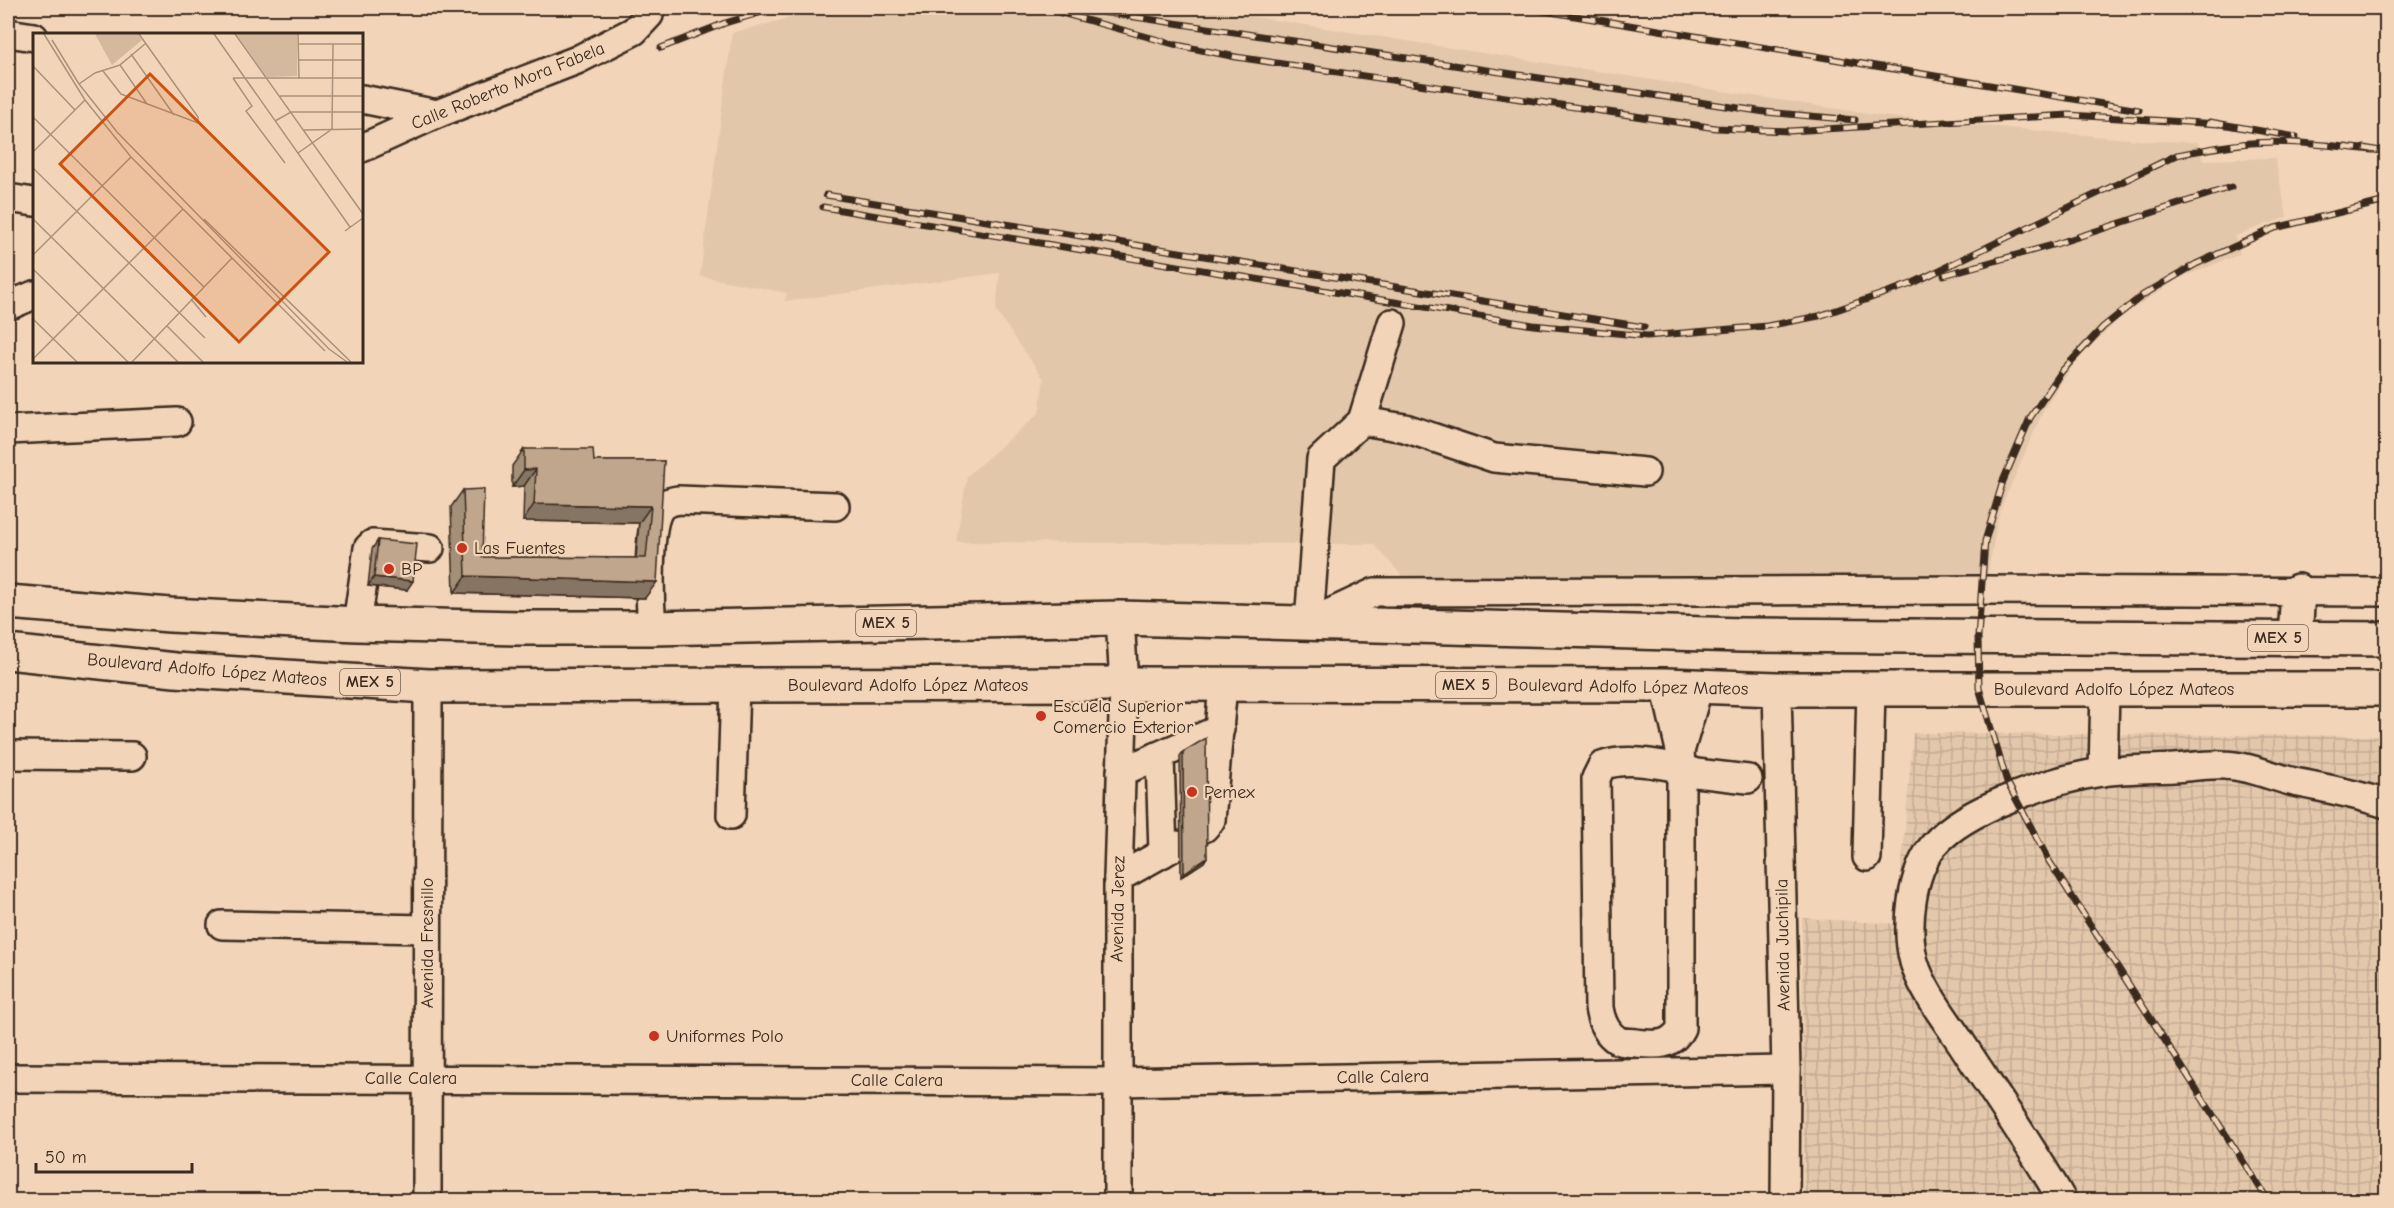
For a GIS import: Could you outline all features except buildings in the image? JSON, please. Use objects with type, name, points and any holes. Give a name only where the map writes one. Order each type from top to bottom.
[{"type":"main road","points":[[2295,638],[2298,591]]},
{"type":"main road","name":"MEX 5","points":[[8,602],[170,615],[357,624],[652,628],[1120,618],[1743,635],[2386,639]]},
{"type":"main road","points":[[1934,635],[1943,648],[1946,662],[1935,688]]},
{"type":"main road","points":[[2024,689],[2018,676],[2017,662],[2028,636]]},
{"type":"main road","name":"Boulevard Adolfo López Mateos","points":[[8,652],[175,670],[428,686],[1124,684],[1665,685],[1777,689],[2386,689]]},
{"type":"street","name":"Calle Roberto Mora Fabela","points":[[363,148],[438,114],[586,56],[634,32],[648,11]]},
{"type":"street","points":[[8,33],[33,37]]},
{"type":"street","points":[[363,99],[438,114]]},
{"type":"street","points":[[8,198],[33,202]]},
{"type":"street","points":[[8,306],[33,295]]},
{"type":"street","points":[[1392,323],[1362,421],[1321,459],[1309,623],[1375,592],[2386,592]]},
{"type":"street","points":[[1362,421],[1405,428],[1494,458],[1645,471]]},
{"type":"street","points":[[8,430],[177,422]]},
{"type":"street","points":[[652,628],[651,566],[654,522],[659,508],[667,502],[679,500],[835,506]]},
{"type":"street","points":[[357,624],[368,548],[372,544],[430,548]]},
{"type":"street","name":"Avenida Jerez","points":[[1118,1200],[1118,878],[1124,684],[1120,618]]},
{"type":"street","points":[[1204,828],[1211,820],[1223,685]]},
{"type":"street","points":[[1665,685],[1680,759],[1681,1028],[1671,1041],[1664,1044],[1619,1041],[1605,1027],[1599,1008],[1596,778],[1602,766],[1623,762],[1648,763],[1680,759],[1710,776],[1748,779]]},
{"type":"street","name":"Avenida Fresnillo","points":[[427,1200],[428,686]]},
{"type":"street","points":[[731,815],[735,686]]},
{"type":"street","points":[[1680,759],[1699,686]]},
{"type":"street","points":[[1867,857],[1871,688]]},
{"type":"street","name":"Avenida Juchipila","points":[[1777,689],[1786,1070],[1785,1200]]},
{"type":"street","points":[[2103,772],[2105,690]]},
{"type":"street","points":[[1121,772],[1220,729]]},
{"type":"street","points":[[8,755],[132,756]]},
{"type":"street","points":[[1118,878],[1172,848],[1160,757]]},
{"type":"street","points":[[2062,1200],[1932,999],[1914,964],[1910,943],[1912,900],[1924,859],[1946,833],[1999,803],[2043,787],[2103,772],[2223,765],[2251,768],[2292,781],[2351,792],[2386,804]]},
{"type":"street","points":[[222,925],[427,929]]},
{"type":"street","name":"Calle Calera","points":[[8,1078],[1117,1082],[1786,1070]]},
{"type":"shaded area","points":[[829,8],[1198,8],[1881,116],[2149,141],[2198,142],[2203,160],[2275,158],[2287,217],[2235,236],[2240,254],[2180,278],[2123,315],[2076,361],[2044,409],[2000,510],[1986,581],[1402,576],[1374,544],[956,542],[967,476],[1039,413],[1044,379],[996,311],[1000,273],[785,301],[787,293],[700,276],[732,33]]},
{"type":"shaded area","points":[[1913,733],[2386,736],[2386,1200],[1804,1200],[1802,918],[1897,924]]},
{"type":"railway","points":[[661,48],[725,23],[776,8]]},
{"type":"railway","points":[[1043,8],[1177,45],[1236,57],[1716,128],[1789,131],[2069,115],[2219,124]]},
{"type":"railway","points":[[1075,8],[1765,112],[1855,120]]},
{"type":"railway","points":[[1527,8],[2139,110]]},
{"type":"railway","points":[[2210,122],[2296,137]]},
{"type":"railway","points":[[823,207],[1533,325],[1647,336],[1767,326],[1819,316],[1911,284],[2177,155],[2232,145],[2266,142],[2372,150]]},
{"type":"railway","points":[[2364,148],[2386,152]]},
{"type":"railway","points":[[1944,275],[2056,244],[2231,187]]},
{"type":"railway","points":[[826,195],[1644,327]]},
{"type":"railway","points":[[2268,1200],[2049,861],[2007,782],[1979,688],[1978,637],[1985,541],[2003,481],[2030,418],[2062,371],[2103,327],[2143,295],[2196,264],[2275,228],[2386,201]]},
{"type":"place","name":"Las Fuentes","points":[[462,548]]},
{"type":"place","name":"BP","points":[[389,569]]},
{"type":"place","name":"Escuela Superior Comercio Exterior","points":[[1041,716]]},
{"type":"place","name":"Pemex","points":[[1192,792]]},
{"type":"place","name":"Uniformes Polo","points":[[654,1036]]}]
